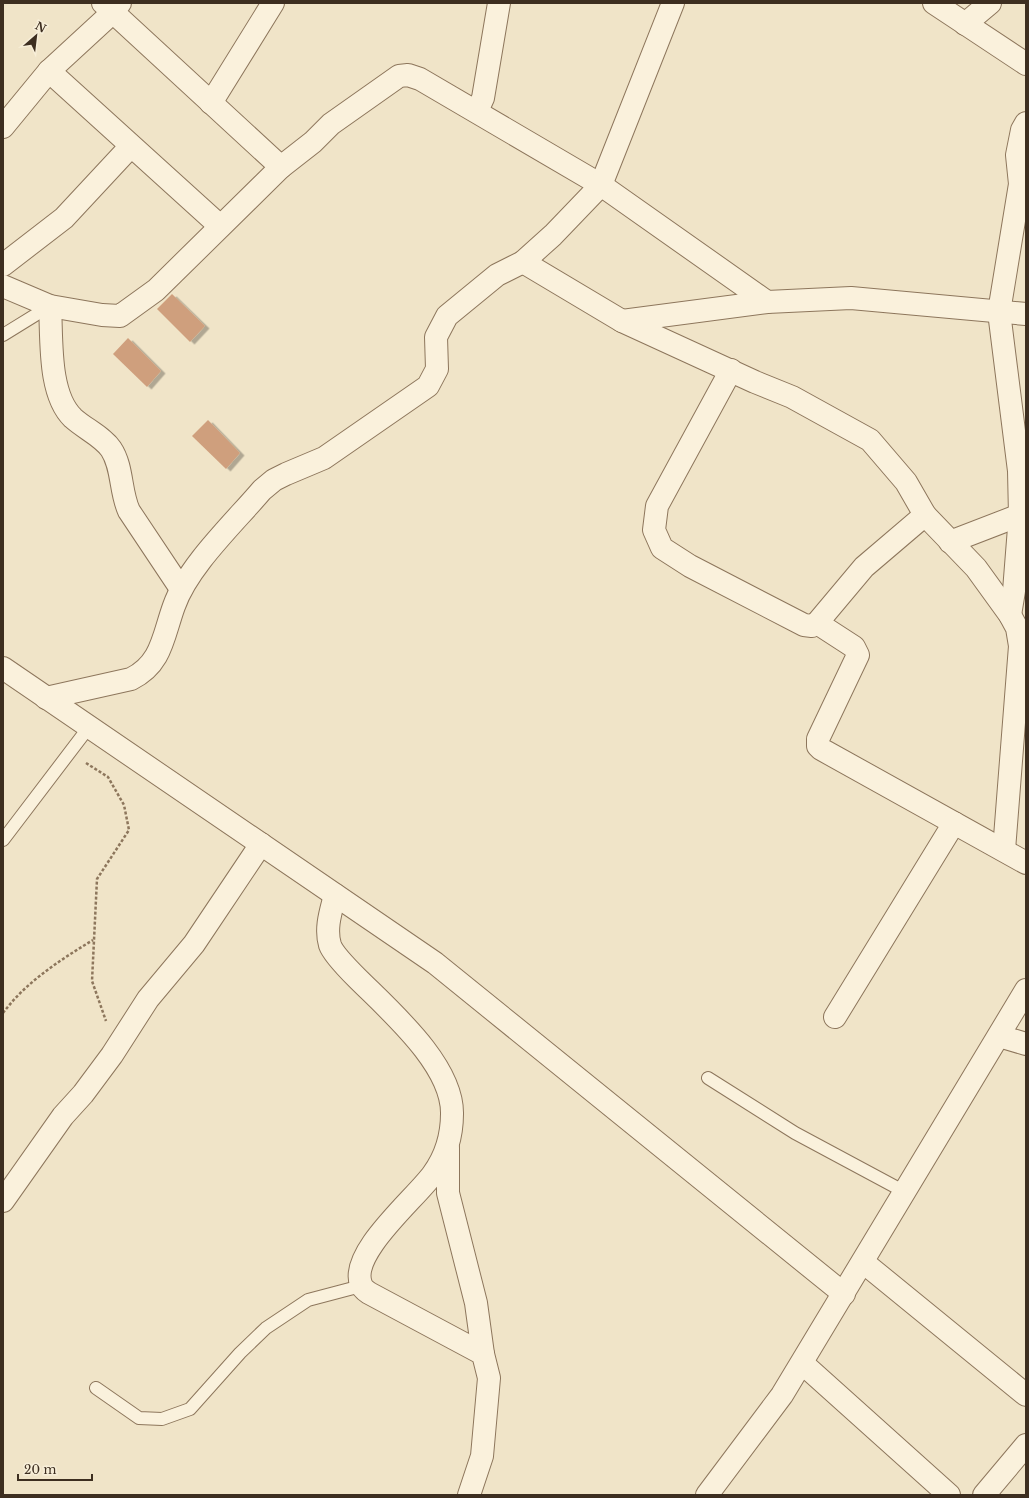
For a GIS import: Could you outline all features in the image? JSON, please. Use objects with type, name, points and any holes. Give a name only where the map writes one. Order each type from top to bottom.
[{"type":"street","points":[[211,103],[273,3]]},
{"type":"street","points":[[477,111],[483,98],[499,3]]},
{"type":"street","points":[[46,698],[131,679],[142,674],[152,665],[157,656],[181,589],[192,571],[262,490],[274,480],[324,458],[428,386],[437,368],[436,337],[447,316],[497,275],[522,262],[553,235],[601,185],[673,3]]},
{"type":"street","points":[[934,3],[1026,64]]},
{"type":"street","points":[[965,24],[990,3]]},
{"type":"street","points":[[3,127],[49,71],[112,6],[211,103],[280,167]]},
{"type":"street","points":[[49,71],[220,226]]},
{"type":"street","points":[[3,286],[50,306],[102,315],[120,316],[156,290],[280,167],[313,142],[330,124],[399,76],[408,75],[420,79],[477,111],[601,185],[767,302]]},
{"type":"street","points":[[1010,615],[1023,513],[999,312],[1023,186],[1017,155],[1022,130],[1026,123]]},
{"type":"street","points":[[3,265],[64,218],[131,146]]},
{"type":"street","points":[[522,262],[622,320],[755,382],[792,397],[870,440],[906,482],[925,515],[976,568],[1010,615],[1017,628],[1020,646],[1004,850]]},
{"type":"street","points":[[622,320],[767,302],[851,298],[1026,314]]},
{"type":"street","points":[[50,306],[53,364],[57,390],[62,403],[72,418],[110,448],[116,460],[124,498],[129,511],[181,589]]},
{"type":"street","points":[[731,370],[656,506],[654,530],[662,548],[690,566],[804,625],[812,626],[818,623],[864,567],[925,515]]},
{"type":"street","points":[[950,542],[1023,513]]},
{"type":"street","points":[[818,623],[854,648],[858,656],[818,739],[818,746],[1026,863]]},
{"type":"street","points":[[3,668],[435,963],[844,1294]]},
{"type":"street","points":[[835,1017],[954,823]]},
{"type":"street","points":[[3,1201],[63,1116],[83,1094],[117,1047],[148,999],[194,944],[232,884],[261,844]]},
{"type":"street","points":[[335,895],[328,925],[330,946],[351,972],[421,1044],[434,1063],[452,1101],[452,1124],[448,1144],[448,1193],[476,1303],[483,1354],[489,1378],[482,1456],[469,1495]]},
{"type":"street","points":[[707,1495],[782,1395],[1026,990]]},
{"type":"street","points":[[999,1036],[1026,1044]]},
{"type":"street","points":[[448,1144],[433,1174],[390,1221],[365,1255],[359,1274],[361,1286],[369,1293],[483,1354]]},
{"type":"street","points":[[863,1262],[1026,1395]]},
{"type":"street","points":[[802,1363],[949,1495]]},
{"type":"street","points":[[984,1495],[1026,1445]]},
{"type":"lane","points":[[3,335],[50,306]]},
{"type":"lane","points":[[3,840],[89,727]]},
{"type":"lane","points":[[708,1078],[795,1133],[905,1192]]},
{"type":"lane","points":[[96,1388],[139,1418],[162,1419],[190,1409],[240,1353],[266,1328],[308,1300],[361,1286]]},
{"type":"path","points":[[89,727],[86,764],[108,777],[124,805],[128,830],[97,879],[93,940],[92,982],[101,1010],[117,1047]]},
{"type":"path","points":[[3,1013],[12,1001],[55,963],[93,940]]},
{"type":"building","points":[[172,294],[205,326],[190,342],[157,309]]},
{"type":"building","points":[[128,338],[161,371],[147,387],[113,354]]},
{"type":"building","points":[[208,420],[240,453],[226,469],[192,436]]}]
